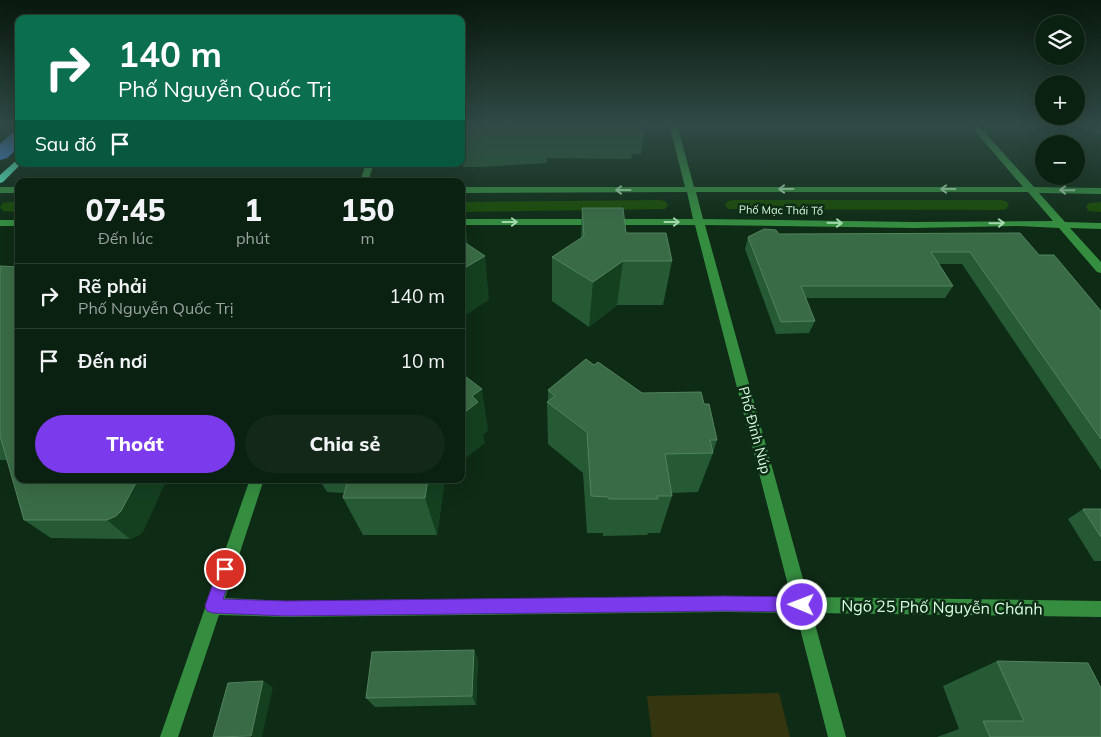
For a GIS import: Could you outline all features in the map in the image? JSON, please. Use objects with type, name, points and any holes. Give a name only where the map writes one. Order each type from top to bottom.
[{"type":"main road","points":[[0,180],[15,166]]},
{"type":"street","name":"Phố Đinh Núp","points":[[682,158],[838,737]]},
{"type":"street","points":[[1003,158],[1101,269]]},
{"type":"street","points":[[0,190],[15,190]]},
{"type":"street","name":"Phố Mạc Thái Tổ","points":[[465,190],[1101,191]]},
{"type":"street","name":"Phố Mạc Thái Tổ","points":[[465,222],[1020,223],[1101,226]]},
{"type":"street","points":[[0,223],[15,223]]},
{"type":"street","points":[[169,737],[256,483]]},
{"type":"street","name":"Ngõ 25 Phố Nguyễn Chánh","points":[[213,606],[286,609],[724,604],[1101,609]]},
{"type":"green space","points":[[779,693],[790,737],[652,737],[647,696]]},
{"type":"building","points":[[582,208],[623,208],[626,233],[666,233],[672,261],[623,261],[593,282],[552,257],[584,236]]},
{"type":"building","points":[[764,229],[776,230],[779,234],[1020,233],[1039,255],[1054,255],[1101,311],[1101,439],[970,252],[931,252],[953,286],[801,286],[815,321],[781,322],[748,237]]},
{"type":"building","points":[[465,243],[485,256],[465,268]]},
{"type":"building","points":[[0,266],[15,267],[15,483],[136,483],[121,511],[116,516],[107,520],[24,520],[0,439]]},
{"type":"building","points":[[586,359],[594,365],[598,362],[642,393],[701,392],[704,404],[709,404],[717,440],[710,440],[713,453],[665,454],[672,496],[657,496],[658,499],[609,499],[608,497],[591,496],[587,432],[547,402],[555,396],[548,390]]},
{"type":"building","points":[[465,376],[482,389],[472,396],[478,402],[465,412]]},
{"type":"building","points":[[347,483],[427,483],[425,498],[343,498]]},
{"type":"building","points":[[1083,509],[1101,509],[1101,537]]},
{"type":"building","points":[[474,650],[472,696],[366,698],[372,652]]},
{"type":"building","points":[[997,661],[1088,663],[1101,688],[1101,737],[990,737],[983,721],[1024,721]]},
{"type":"building","points":[[263,681],[251,736],[213,737],[228,683]]},
{"type":"waterway","points":[[465,207],[659,205]]},
{"type":"waterway","points":[[734,205],[1000,205]]},
{"type":"waterway","points":[[9,207],[15,207]]},
{"type":"waterway","points":[[1095,207],[1101,207]]},
{"type":"route","points":[[225,569],[213,606],[286,609],[724,604],[802,605]]}]
